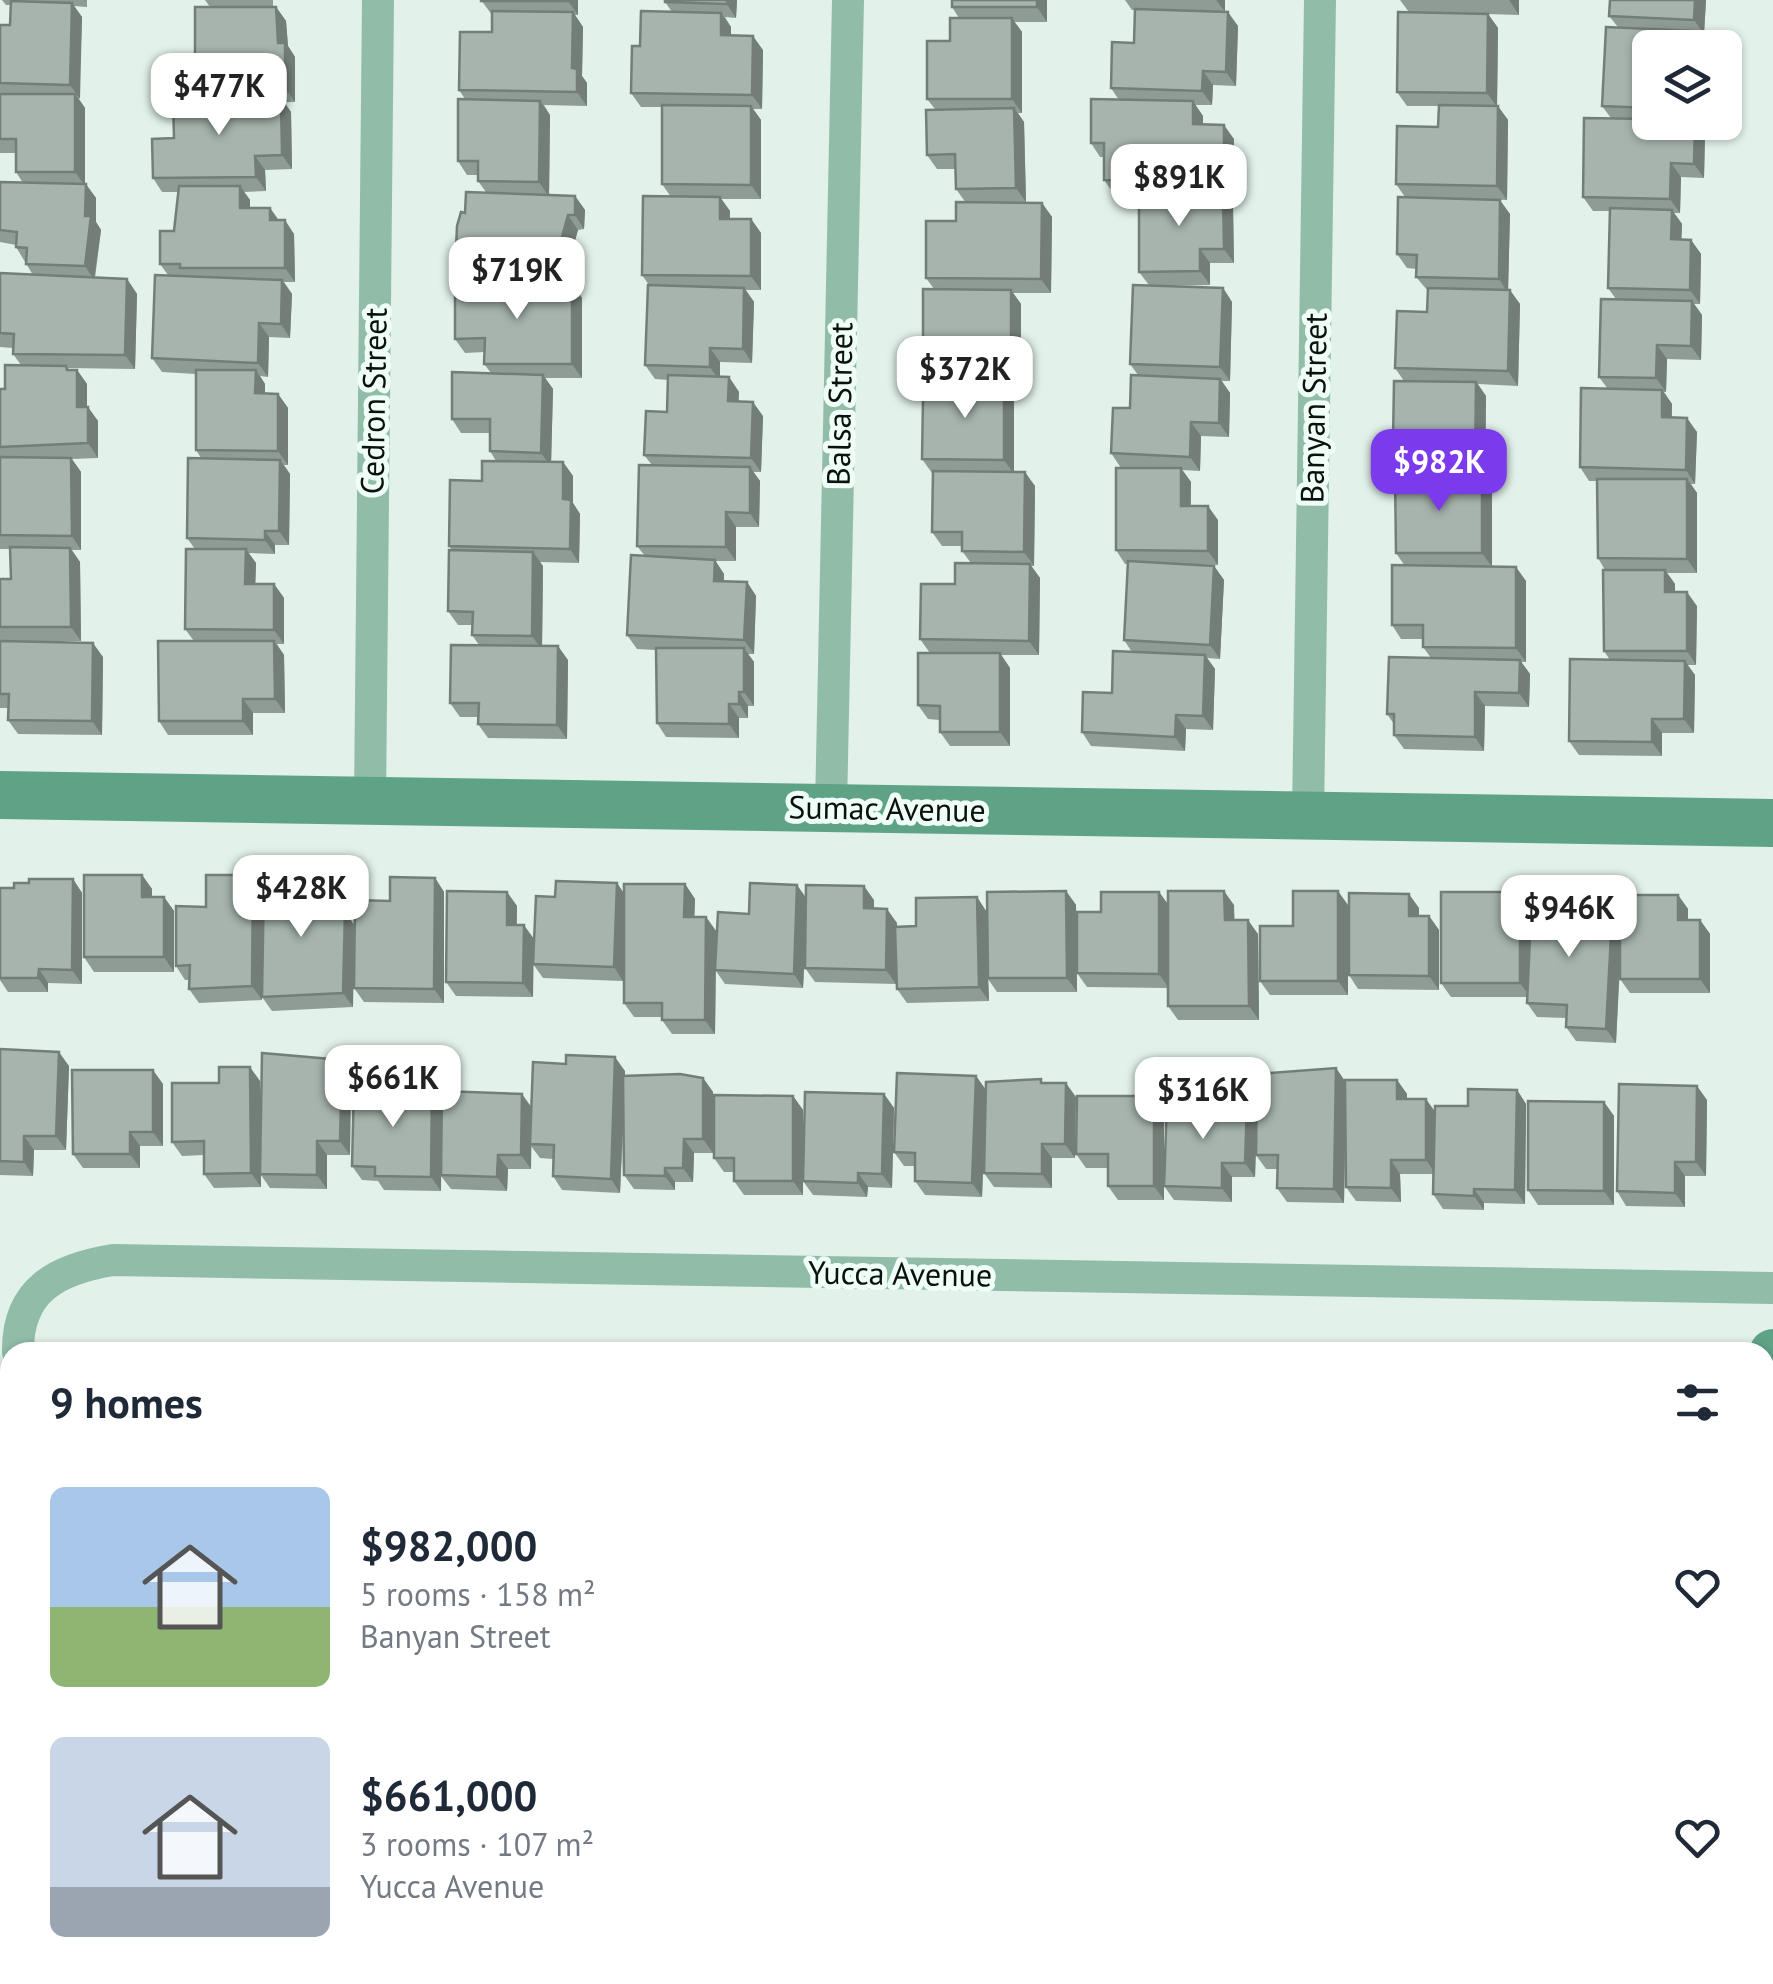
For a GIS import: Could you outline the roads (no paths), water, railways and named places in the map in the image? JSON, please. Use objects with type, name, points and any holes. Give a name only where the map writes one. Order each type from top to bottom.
[{"type":"street","name":"Cedron Street","points":[[370,801],[378,0]]},
{"type":"street","name":"Balsa Street","points":[[832,808],[848,0]]},
{"type":"street","name":"Banyan Street","points":[[1308,816],[1320,0]]},
{"type":"street","name":"Sumac Avenue","points":[[0,795],[1773,823]]},
{"type":"street","name":"Yucca Avenue","points":[[18,1342],[36,1292],[69,1268],[113,1260],[1773,1288]]}]
